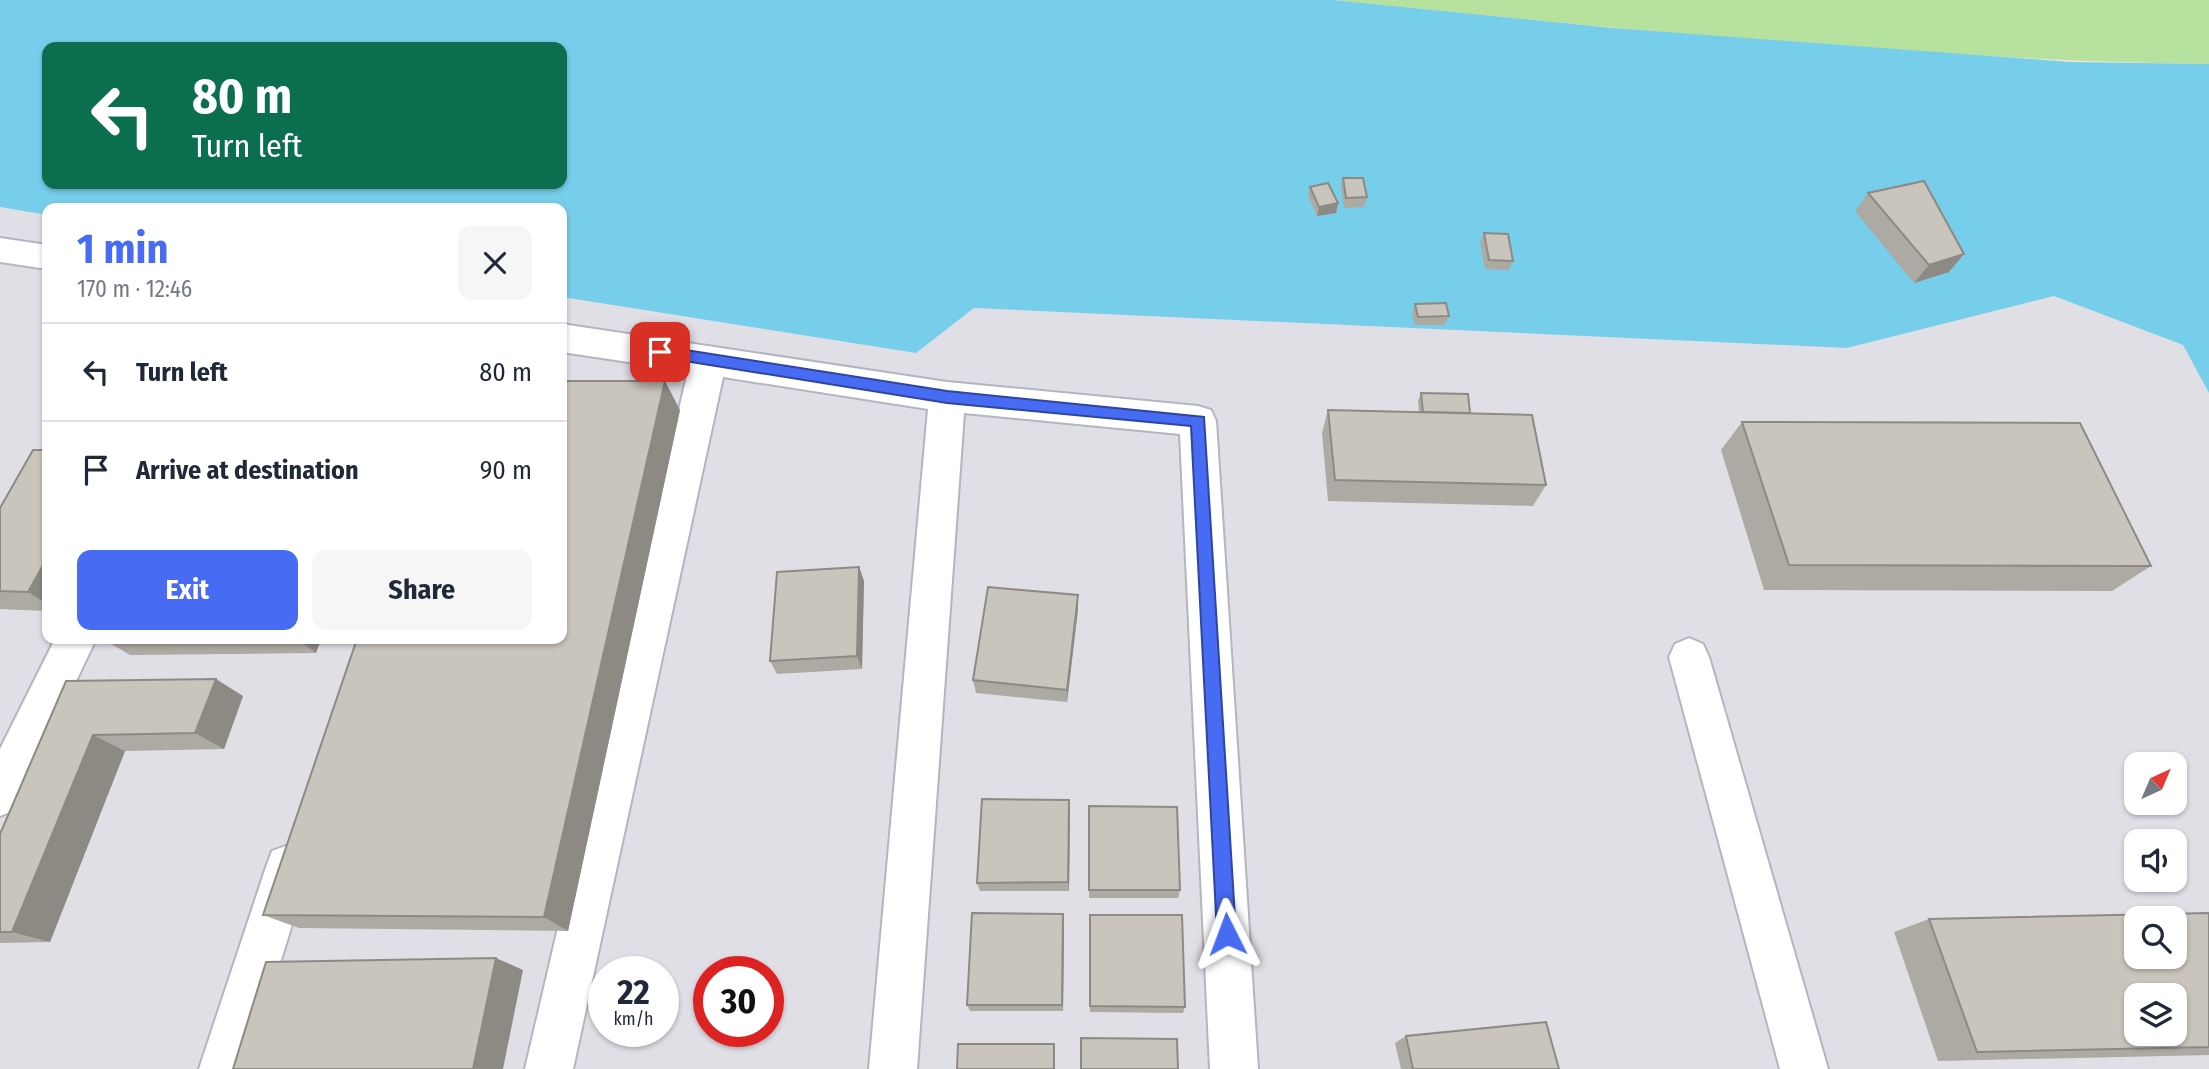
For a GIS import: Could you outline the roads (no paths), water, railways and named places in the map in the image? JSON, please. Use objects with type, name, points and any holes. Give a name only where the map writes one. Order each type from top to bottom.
[{"type":"street","points":[[0,250],[42,256]]},
{"type":"street","points":[[567,339],[947,397],[1199,421],[1234,1069]]},
{"type":"street","points":[[549,1069],[709,359]]},
{"type":"street","points":[[892,1069],[947,397]]},
{"type":"street","points":[[0,795],[74,644]]},
{"type":"street","points":[[1689,657],[1804,1069]]},
{"type":"street","points":[[223,1069],[299,834]]},
{"type":"water","points":[[0,0],[1333,0],[1613,28],[2071,62],[2209,64],[2209,393],[2183,345],[2054,296],[1847,348],[974,308],[916,353],[567,298],[567,203],[42,203],[42,214],[0,207]]}]
